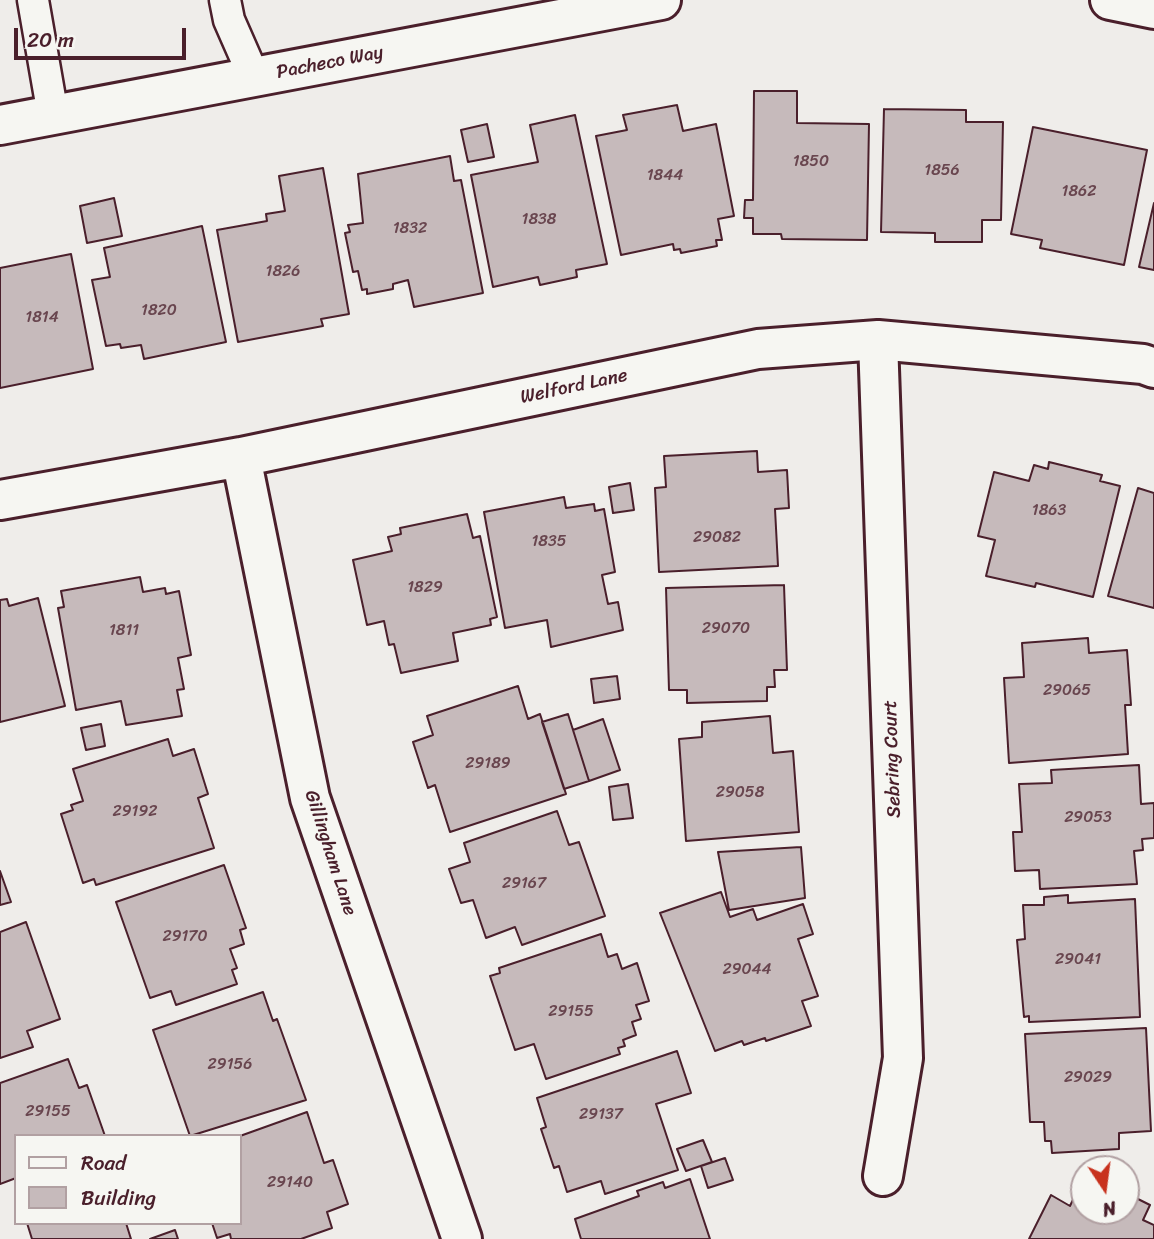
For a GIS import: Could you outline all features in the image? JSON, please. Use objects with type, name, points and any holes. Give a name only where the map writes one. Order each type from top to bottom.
[{"type":"street","name":"Pacheco Way","points":[[0,125],[661,0]]},
{"type":"street","points":[[1110,0],[1154,9]]},
{"type":"street","name":"Welford Lane","points":[[0,500],[241,457],[758,349],[878,340],[1154,368]]},
{"type":"street","name":"Sebring Court","points":[[878,340],[903,1058],[883,1176]]},
{"type":"street","name":"Gillingham Lane","points":[[241,457],[310,798],[462,1239]]},
{"type":"lane","points":[[33,0],[53,115]]},
{"type":"lane","points":[[225,0],[229,20],[254,77]]},
{"type":"building","points":[[754,91],[797,91],[797,123],[869,124],[867,240],[782,239],[781,234],[753,234],[753,218],[744,218],[745,200],[753,200]]},
{"type":"building","points":[[677,105],[683,131],[716,124],[734,216],[718,219],[722,240],[716,240],[717,246],[681,253],[680,249],[674,250],[673,244],[621,255],[596,136],[627,130],[623,115]]},
{"type":"building","points":[[884,109],[966,110],[966,122],[1003,122],[1001,220],[982,220],[982,242],[935,242],[935,233],[881,232]]},
{"type":"building","points":[[575,115],[607,264],[576,270],[577,277],[540,285],[538,277],[493,287],[471,175],[538,162],[530,125]]},
{"type":"building","points":[[487,124],[494,157],[468,162],[461,130]]},
{"type":"building","points":[[1033,127],[1147,150],[1124,265],[1040,248],[1042,240],[1011,234]]},
{"type":"building","points":[[450,156],[454,181],[461,180],[483,293],[414,307],[408,280],[393,284],[393,289],[367,294],[367,289],[362,290],[358,271],[353,272],[345,233],[350,232],[348,225],[363,223],[358,174]]},
{"type":"building","points":[[323,168],[349,314],[321,319],[323,326],[238,342],[217,230],[267,221],[266,214],[285,211],[279,176]]},
{"type":"building","points":[[114,198],[122,236],[87,243],[80,206]]},
{"type":"building","points":[[1154,203],[1154,270],[1139,267]]},
{"type":"building","points":[[202,226],[226,342],[144,359],[141,345],[121,348],[120,344],[106,346],[92,280],[110,277],[104,248]]},
{"type":"building","points":[[71,254],[93,369],[0,388],[0,268]]},
{"type":"building","points":[[757,451],[758,472],[787,470],[789,508],[775,509],[778,566],[659,572],[655,488],[666,487],[664,456]]},
{"type":"building","points":[[1049,462],[1102,475],[1100,481],[1120,486],[1093,597],[1036,583],[1035,587],[986,576],[995,540],[978,536],[994,472],[1029,481],[1034,465],[1048,469]]},
{"type":"building","points":[[630,483],[634,510],[613,513],[609,487]]},
{"type":"building","points":[[1138,488],[1154,493],[1154,608],[1108,596]]},
{"type":"building","points":[[564,497],[566,508],[594,504],[595,511],[604,509],[615,572],[602,575],[608,604],[618,602],[623,630],[551,647],[547,620],[505,628],[484,512]]},
{"type":"building","points":[[467,514],[473,538],[480,536],[497,617],[490,619],[491,625],[453,633],[458,661],[401,673],[394,644],[389,645],[384,621],[367,625],[353,560],[392,551],[388,537],[401,534],[400,528]]},
{"type":"building","points":[[140,577],[143,592],[165,588],[166,594],[179,591],[191,655],[178,658],[184,689],[177,690],[182,716],[126,725],[121,701],[76,710],[58,608],[64,607],[61,591]]},
{"type":"building","points":[[784,585],[787,670],[774,670],[775,687],[767,687],[767,701],[687,703],[687,690],[669,690],[666,588]]},
{"type":"building","points":[[38,598],[65,706],[0,722],[0,600],[7,599],[9,606]]},
{"type":"building","points":[[1088,638],[1089,653],[1127,650],[1131,705],[1125,705],[1128,754],[1009,763],[1004,678],[1024,677],[1022,643]]},
{"type":"building","points":[[617,676],[620,699],[594,703],[591,679]]},
{"type":"building","points":[[518,686],[528,719],[540,714],[566,794],[450,832],[435,785],[428,788],[413,742],[433,735],[427,716]]},
{"type":"building","points":[[568,714],[589,781],[564,789],[542,722]]},
{"type":"building","points":[[770,716],[773,753],[793,751],[799,832],[686,841],[679,739],[702,737],[702,722]]},
{"type":"building","points":[[603,719],[620,770],[589,781],[573,730]]},
{"type":"building","points":[[101,724],[105,746],[86,750],[81,728]]},
{"type":"building","points":[[168,739],[173,756],[194,749],[208,794],[198,798],[214,848],[96,885],[94,879],[83,883],[61,814],[73,810],[71,805],[83,801],[73,769]]},
{"type":"building","points":[[1139,765],[1141,804],[1154,803],[1154,838],[1142,839],[1143,850],[1134,851],[1137,884],[1040,889],[1039,870],[1015,871],[1013,832],[1022,832],[1019,784],[1052,783],[1051,770]]},
{"type":"building","points":[[628,784],[633,818],[613,820],[609,787]]},
{"type":"building","points":[[557,811],[569,845],[579,842],[605,916],[522,945],[515,927],[486,938],[473,900],[461,903],[449,869],[470,862],[464,843]]},
{"type":"building","points":[[801,847],[805,898],[729,910],[718,852]]},
{"type":"building","points":[[224,865],[246,928],[240,930],[244,944],[230,949],[237,968],[232,970],[237,984],[176,1005],[171,991],[150,998],[116,902]]},
{"type":"building","points":[[0,871],[11,902],[0,905]]},
{"type":"building","points":[[721,892],[730,917],[753,909],[757,920],[803,904],[813,934],[798,939],[818,996],[802,1001],[811,1026],[766,1041],[765,1038],[744,1045],[742,1041],[715,1051],[660,913]]},
{"type":"building","points":[[1068,895],[1068,903],[1135,899],[1140,1017],[1029,1022],[1029,1016],[1024,1017],[1017,940],[1025,939],[1023,905],[1044,905],[1044,897]]},
{"type":"building","points":[[26,922],[60,1019],[27,1031],[33,1047],[0,1058],[0,932]]},
{"type":"building","points":[[601,934],[608,957],[617,954],[622,969],[637,963],[649,1001],[636,1005],[641,1019],[632,1022],[636,1035],[623,1040],[625,1046],[618,1048],[620,1054],[546,1079],[534,1044],[515,1050],[490,976],[500,973],[499,968]]},
{"type":"building","points":[[263,992],[273,1021],[277,1019],[306,1100],[189,1134],[153,1030]]},
{"type":"building","points":[[1146,1028],[1151,1131],[1119,1133],[1119,1149],[1052,1153],[1051,1141],[1045,1141],[1044,1122],[1030,1122],[1025,1034]]},
{"type":"building","points":[[677,1051],[691,1093],[656,1104],[678,1170],[605,1194],[601,1181],[567,1192],[559,1166],[554,1168],[541,1129],[546,1127],[537,1098]]},
{"type":"building","points":[[68,1059],[79,1088],[87,1085],[104,1134],[14,1134],[14,1179],[0,1184],[0,1083]]},
{"type":"building","points":[[307,1112],[324,1163],[333,1160],[348,1204],[327,1212],[332,1228],[301,1239],[231,1239],[230,1234],[217,1238],[213,1225],[242,1225],[242,1135]]},
{"type":"building","points":[[703,1140],[712,1162],[686,1171],[677,1149]]},
{"type":"building","points":[[725,1158],[733,1180],[708,1188],[701,1166]]},
{"type":"building","points":[[690,1179],[710,1239],[581,1239],[575,1219],[639,1196],[637,1191],[663,1182],[665,1188]]},
{"type":"building","points":[[1051,1195],[1070,1206],[1070,1225],[1140,1225],[1140,1200],[1150,1205],[1143,1220],[1154,1225],[1154,1239],[1029,1239]]},
{"type":"building","points":[[28,1225],[127,1225],[131,1239],[32,1239]]},
{"type":"building","points":[[175,1230],[178,1239],[150,1239]]}]
